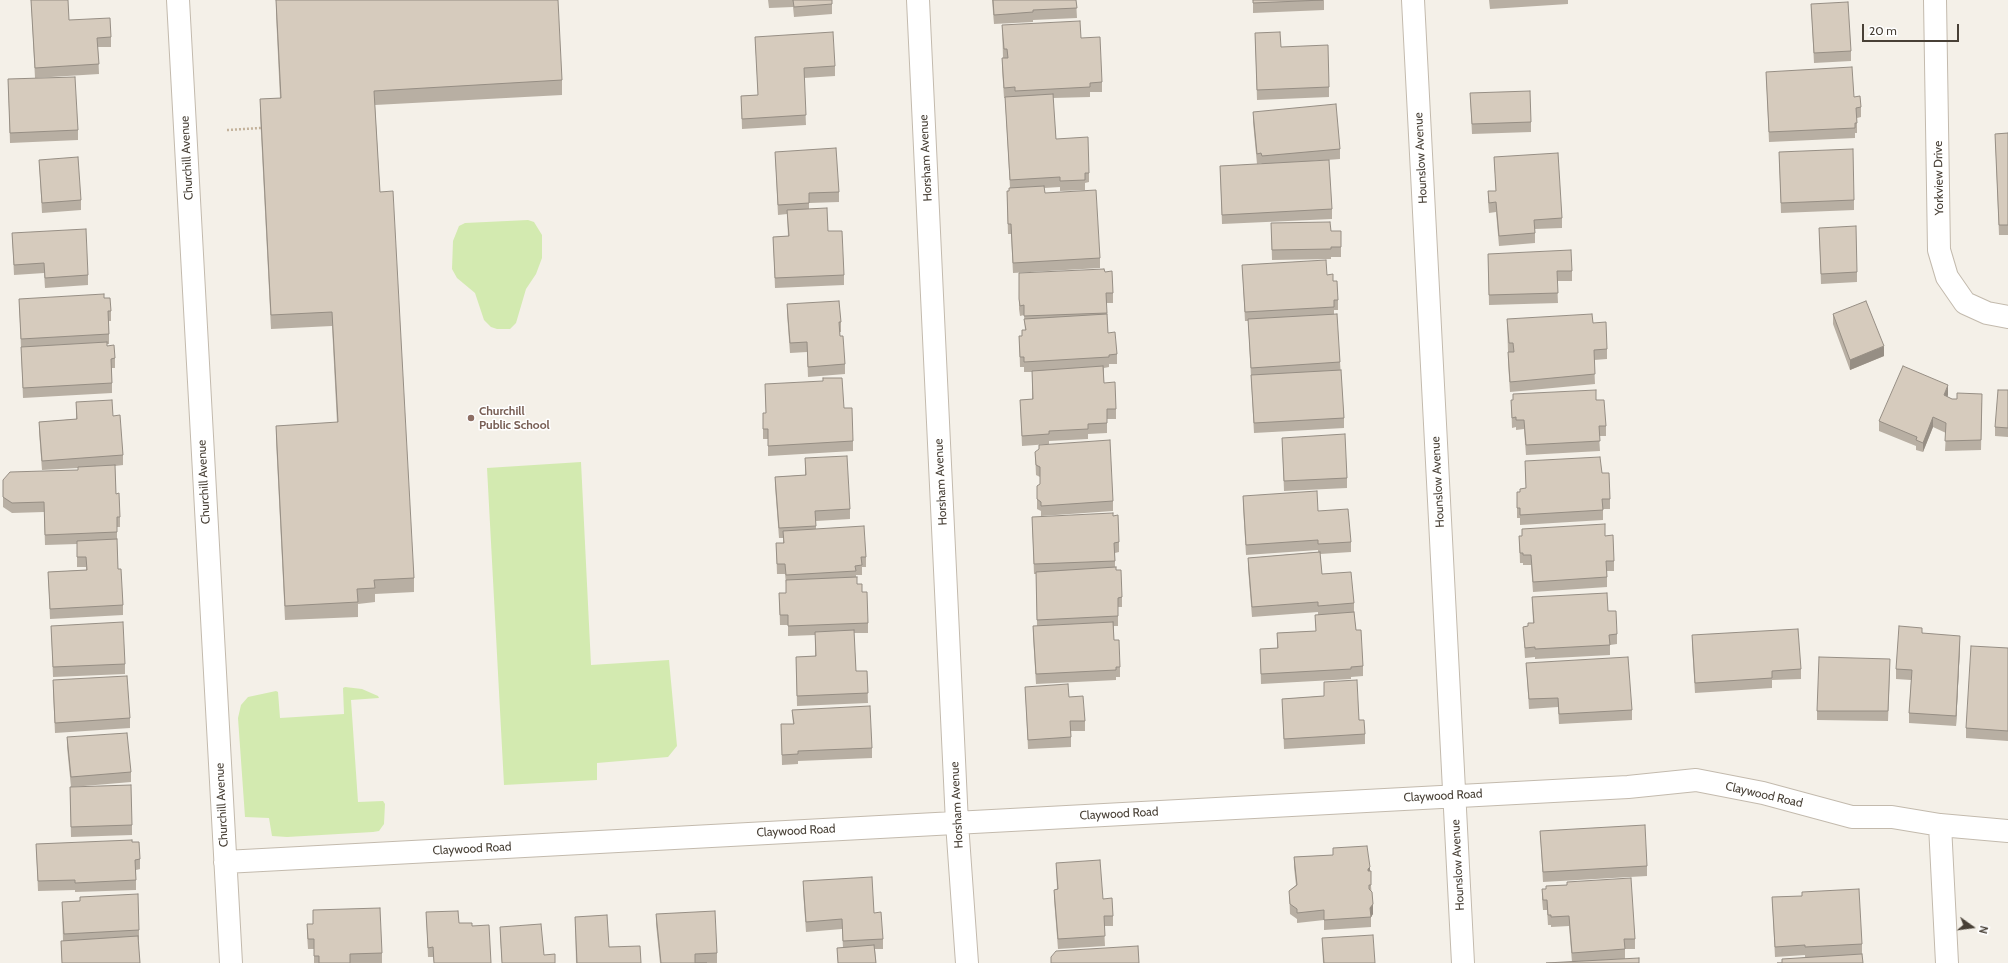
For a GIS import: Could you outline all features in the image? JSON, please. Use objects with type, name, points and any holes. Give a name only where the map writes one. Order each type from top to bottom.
[{"type":"street","name":"Churchill Avenue","points":[[178,0],[231,963]]},
{"type":"street","name":"Horsham Avenue","points":[[918,0],[957,823],[966,963]]},
{"type":"street","name":"Hounslow Avenue","points":[[1413,0],[1463,963]]},
{"type":"street","name":"Yorkview Drive","points":[[1935,0],[1939,250],[1947,277],[1965,303],[1988,313],[2008,317]]},
{"type":"street","name":"Claywood Road","points":[[225,862],[1628,787],[1696,780],[1762,793],[1852,817],[1892,817],[1940,825],[2008,831]]},
{"type":"street","points":[[1940,825],[1947,963]]},
{"type":"path","points":[[227,130],[261,128]]},
{"type":"green space","points":[[528,220],[534,222],[542,235],[542,258],[536,274],[526,289],[516,323],[510,329],[497,329],[491,327],[484,320],[475,293],[457,278],[452,269],[453,241],[459,226],[465,223]]},
{"type":"green space","points":[[581,462],[591,665],[669,660],[677,746],[668,757],[597,763],[597,780],[504,785],[487,468]]},
{"type":"green space","points":[[343,688],[362,689],[378,696],[379,698],[351,700],[358,802],[383,801],[385,804],[384,824],[379,831],[373,832],[287,837],[272,836],[269,818],[245,817],[238,718],[241,705],[248,697],[276,691],[278,692],[280,718],[344,714]]},
{"type":"building","points":[[31,0],[68,0],[69,20],[110,18],[111,37],[97,38],[99,64],[35,68]]},
{"type":"building","points":[[276,0],[558,0],[562,80],[374,91],[380,192],[393,191],[414,578],[374,580],[375,588],[357,589],[358,602],[285,606],[276,426],[338,422],[332,312],[271,315],[260,99],[281,98]]},
{"type":"building","points":[[793,0],[832,0],[832,4],[794,7]]},
{"type":"building","points":[[993,0],[1076,0],[1077,8],[1033,10],[1033,12],[994,15]]},
{"type":"building","points":[[1253,0],[1323,0],[1253,3]]},
{"type":"building","points":[[1848,2],[1851,51],[1814,53],[1811,4]]},
{"type":"building","points":[[1080,21],[1081,38],[1100,37],[1102,82],[1090,83],[1090,87],[1015,91],[1015,87],[1004,88],[1002,58],[1008,58],[1007,49],[1004,49],[1002,25]]},
{"type":"building","points":[[833,32],[835,66],[804,68],[806,115],[742,119],[741,96],[758,95],[755,37]]},
{"type":"building","points":[[1280,32],[1281,47],[1328,45],[1329,87],[1257,90],[1255,33]]},
{"type":"building","points":[[1852,67],[1854,97],[1860,96],[1861,107],[1856,108],[1857,123],[1855,123],[1855,128],[1769,132],[1766,72]]},
{"type":"building","points":[[75,77],[78,130],[10,133],[8,79]]},
{"type":"building","points":[[1530,91],[1531,122],[1472,124],[1470,93]]},
{"type":"building","points":[[1053,94],[1056,139],[1088,137],[1089,173],[1085,173],[1085,180],[1060,181],[1060,177],[1010,180],[1005,97]]},
{"type":"building","points":[[1336,104],[1340,149],[1262,156],[1261,153],[1257,154],[1253,112]]},
{"type":"building","points":[[2008,133],[2008,225],[1999,225],[1995,134]]},
{"type":"building","points":[[836,148],[839,192],[809,193],[809,203],[778,205],[775,152]]},
{"type":"building","points":[[1853,149],[1854,200],[1781,203],[1779,152]]},
{"type":"building","points":[[1558,153],[1562,218],[1534,220],[1535,233],[1499,236],[1496,202],[1489,203],[1488,191],[1496,191],[1494,157]]},
{"type":"building","points":[[78,157],[81,200],[42,203],[39,160]]},
{"type":"building","points":[[1329,160],[1332,209],[1222,215],[1220,166]]},
{"type":"building","points":[[1044,186],[1045,193],[1096,190],[1100,258],[1013,263],[1011,224],[1008,224],[1007,191],[1009,191],[1009,188]]},
{"type":"building","points":[[827,208],[828,231],[842,231],[844,275],[775,278],[773,237],[789,236],[787,210]]},
{"type":"building","points":[[1330,222],[1331,231],[1341,231],[1341,247],[1331,247],[1331,249],[1272,250],[1271,223]]},
{"type":"building","points":[[1856,226],[1857,272],[1821,274],[1819,228]]},
{"type":"building","points":[[86,229],[88,275],[45,278],[44,263],[14,265],[12,233]]},
{"type":"building","points":[[1571,250],[1572,271],[1557,271],[1558,293],[1489,295],[1488,254]]},
{"type":"building","points":[[1326,260],[1327,275],[1333,274],[1333,281],[1337,281],[1338,300],[1334,300],[1334,307],[1245,312],[1242,265]]},
{"type":"building","points":[[1104,269],[1105,272],[1112,271],[1113,293],[1106,293],[1107,313],[1024,316],[1024,305],[1020,306],[1019,299],[1019,273]]},
{"type":"building","points":[[104,294],[104,298],[110,298],[111,311],[108,311],[109,334],[21,339],[19,299]]},
{"type":"building","points":[[839,301],[841,322],[839,322],[840,336],[843,336],[845,364],[808,367],[807,342],[790,343],[787,304]]},
{"type":"building","points":[[1866,301],[1884,346],[1850,360],[1833,314]]},
{"type":"building","points":[[1107,314],[1108,333],[1115,332],[1117,354],[1109,355],[1109,357],[1024,362],[1024,357],[1020,357],[1019,336],[1022,336],[1022,330],[1026,330],[1024,319]]},
{"type":"building","points":[[1337,314],[1340,362],[1251,368],[1248,319]]},
{"type":"building","points":[[1592,314],[1593,323],[1606,322],[1607,349],[1594,350],[1595,374],[1510,382],[1508,352],[1514,352],[1513,343],[1509,343],[1507,319]]},
{"type":"building","points":[[107,342],[107,346],[114,345],[115,358],[111,359],[112,383],[23,388],[21,347]]},
{"type":"building","points":[[1103,366],[1104,383],[1115,382],[1116,409],[1107,409],[1107,423],[1088,424],[1088,429],[1049,431],[1049,434],[1022,436],[1020,400],[1033,399],[1032,371]]},
{"type":"building","points":[[1903,366],[1948,385],[1944,395],[1952,399],[1957,399],[1957,393],[1982,394],[1981,440],[1945,441],[1946,423],[1933,417],[1923,443],[1916,440],[1917,437],[1879,421]]},
{"type":"building","points":[[1341,370],[1344,418],[1254,423],[1251,375]]},
{"type":"building","points":[[823,378],[842,378],[844,408],[852,408],[853,441],[768,446],[768,429],[763,429],[763,413],[766,413],[765,384],[823,381]]},
{"type":"building","points":[[1596,390],[1596,400],[1604,400],[1606,426],[1599,426],[1600,441],[1526,445],[1524,420],[1516,420],[1516,417],[1512,418],[1511,400],[1513,400],[1513,394]]},
{"type":"building","points":[[1998,390],[2008,390],[2008,428],[1995,427]]},
{"type":"building","points":[[112,400],[113,416],[120,415],[123,455],[42,461],[39,422],[77,419],[76,402]]},
{"type":"building","points":[[1345,434],[1347,478],[1284,481],[1282,438]]},
{"type":"building","points":[[1110,440],[1113,501],[1041,506],[1041,502],[1037,499],[1037,486],[1040,484],[1040,467],[1036,465],[1035,452],[1039,449],[1039,445]]},
{"type":"building","points":[[847,456],[850,509],[815,511],[816,526],[779,528],[775,477],[806,475],[805,458]]},
{"type":"building","points":[[1600,457],[1602,473],[1609,473],[1610,499],[1602,499],[1603,510],[1520,515],[1520,508],[1517,508],[1517,492],[1520,492],[1520,489],[1526,488],[1525,461]]},
{"type":"building","points":[[115,465],[116,494],[119,493],[120,517],[117,517],[117,532],[45,535],[44,502],[12,503],[3,497],[3,480],[10,472],[78,470],[78,467]]},
{"type":"building","points":[[1317,491],[1318,511],[1348,509],[1351,542],[1318,544],[1318,540],[1246,545],[1243,496]]},
{"type":"building","points":[[1113,513],[1113,516],[1118,515],[1119,542],[1114,543],[1115,561],[1034,564],[1032,517]]},
{"type":"building","points":[[1605,524],[1605,536],[1613,535],[1614,561],[1606,561],[1607,577],[1533,582],[1531,555],[1523,555],[1523,553],[1520,553],[1519,536],[1522,536],[1522,529]]},
{"type":"building","points":[[864,526],[866,557],[861,557],[862,565],[855,566],[856,571],[786,575],[785,564],[777,564],[776,543],[784,543],[783,531]]},
{"type":"building","points":[[117,539],[118,569],[121,569],[123,605],[50,609],[48,572],[87,570],[86,557],[77,557],[77,541]]},
{"type":"building","points":[[1320,552],[1322,574],[1351,572],[1354,603],[1318,606],[1318,602],[1252,607],[1248,558]]},
{"type":"building","points":[[1116,567],[1116,570],[1121,570],[1122,597],[1118,598],[1118,616],[1037,620],[1036,572]]},
{"type":"building","points":[[857,577],[857,584],[862,584],[862,592],[867,592],[868,623],[788,626],[788,615],[780,615],[779,593],[786,593],[786,580]]},
{"type":"building","points":[[1607,593],[1608,611],[1616,611],[1617,634],[1609,635],[1610,645],[1535,649],[1535,647],[1525,648],[1523,627],[1528,626],[1528,623],[1534,623],[1532,597]]},
{"type":"building","points":[[1354,612],[1356,630],[1361,630],[1363,666],[1351,667],[1351,669],[1261,674],[1260,649],[1278,648],[1277,633],[1316,631],[1315,615]]},
{"type":"building","points":[[123,622],[125,664],[53,667],[51,626]]},
{"type":"building","points":[[1113,622],[1114,640],[1119,640],[1120,667],[1116,667],[1116,670],[1036,674],[1033,626]]},
{"type":"building","points":[[1899,626],[1922,628],[1922,633],[1960,636],[1956,716],[1909,713],[1912,670],[1896,669]]},
{"type":"building","points":[[1798,629],[1801,669],[1772,671],[1772,678],[1695,683],[1692,635]]},
{"type":"building","points":[[854,630],[856,671],[867,671],[868,693],[797,696],[796,657],[816,656],[815,632]]},
{"type":"building","points":[[1971,646],[2008,648],[2008,731],[1966,728]]},
{"type":"building","points":[[1628,657],[1632,710],[1559,714],[1558,698],[1529,699],[1526,663]]},
{"type":"building","points":[[1819,657],[1890,659],[1888,711],[1817,711]]},
{"type":"building","points":[[127,676],[130,718],[55,723],[53,680]]},
{"type":"building","points":[[1357,680],[1359,720],[1364,720],[1365,734],[1284,739],[1282,699],[1324,696],[1324,682]]},
{"type":"building","points":[[1068,684],[1069,697],[1083,696],[1085,721],[1070,721],[1071,737],[1028,740],[1025,687]]},
{"type":"building","points":[[870,706],[872,748],[798,751],[798,754],[782,755],[781,724],[794,724],[792,710]]},
{"type":"building","points":[[127,733],[131,772],[71,777],[67,737]]},
{"type":"building","points":[[131,785],[132,825],[71,827],[70,787]]},
{"type":"building","points":[[1645,825],[1647,866],[1543,872],[1540,831]]},
{"type":"building","points":[[132,840],[132,842],[139,842],[140,859],[135,860],[136,880],[75,883],[75,880],[38,881],[36,844]]},
{"type":"building","points":[[1367,846],[1370,867],[1368,871],[1371,871],[1371,885],[1369,885],[1369,889],[1372,892],[1373,904],[1370,908],[1371,917],[1324,920],[1324,910],[1297,913],[1297,909],[1290,904],[1289,891],[1297,885],[1294,857],[1333,855],[1333,848]]},
{"type":"building","points":[[1100,860],[1103,899],[1112,898],[1113,916],[1104,916],[1105,936],[1058,939],[1054,890],[1058,889],[1056,863]]},
{"type":"building","points":[[872,877],[874,913],[881,912],[883,939],[843,941],[842,919],[806,922],[803,881]]},
{"type":"building","points":[[1631,878],[1635,939],[1624,939],[1625,949],[1572,953],[1569,916],[1551,917],[1551,915],[1548,915],[1547,900],[1543,900],[1542,889],[1546,889],[1546,886],[1567,885],[1567,882]]},
{"type":"building","points":[[1859,889],[1862,944],[1775,947],[1772,897],[1802,896],[1802,892]]},
{"type":"building","points":[[138,894],[139,930],[64,934],[62,902],[80,901],[80,897]]},
{"type":"building","points":[[380,908],[382,953],[350,954],[350,963],[319,963],[319,956],[314,956],[314,939],[308,939],[307,924],[313,924],[313,910]]},
{"type":"building","points":[[458,911],[459,923],[472,923],[472,926],[489,925],[491,963],[434,963],[433,947],[428,948],[426,912]]},
{"type":"building","points":[[715,911],[717,953],[695,954],[695,963],[661,963],[656,914]]},
{"type":"building","points":[[607,915],[609,947],[640,946],[641,963],[577,963],[575,917]]},
{"type":"building","points":[[541,924],[544,955],[555,954],[555,963],[502,963],[500,927]]},
{"type":"building","points":[[1373,935],[1375,963],[1324,963],[1322,938]]},
{"type":"building","points":[[138,936],[140,963],[62,963],[61,941]]},
{"type":"building","points":[[874,945],[876,963],[838,963],[837,948]]},
{"type":"building","points":[[1138,946],[1139,963],[1051,963],[1051,957],[1056,951]]},
{"type":"building","points":[[1862,954],[1863,963],[1782,963],[1782,959]]},
{"type":"building","points":[[1639,958],[1639,963],[1546,963]]},
{"type":"place","name":"Churchill Public School","points":[[471,418]]}]
